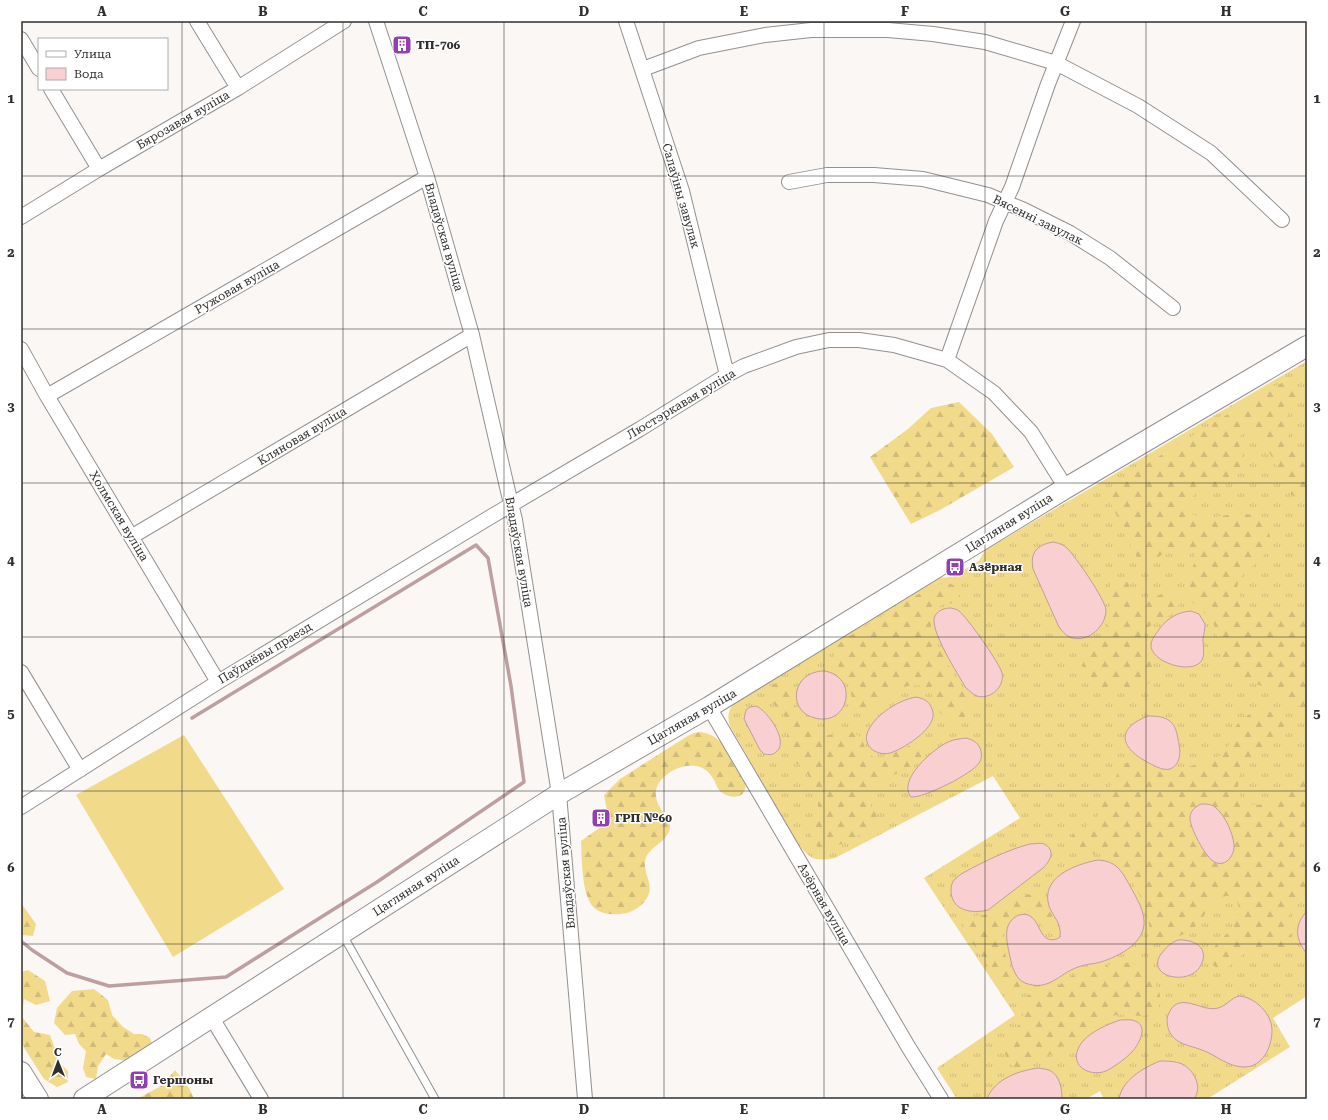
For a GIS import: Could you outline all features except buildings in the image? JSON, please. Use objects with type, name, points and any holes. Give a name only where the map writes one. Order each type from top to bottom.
[{"type":"street","points":[[197,21],[238,88]]},
{"type":"street","name":"Бярозавая вуліца","points":[[21,217],[99,169],[238,88],[344,21]]},
{"type":"street","name":"Владаўская вуліца","points":[[376,21],[427,177],[472,335],[517,528],[559,794],[585,1099]]},
{"type":"street","name":"Салаўіны завулак","points":[[626,21],[682,191],[727,375]]},
{"type":"street","points":[[946,360],[996,221],[1012,187],[1056,63],[1073,21]]},
{"type":"street","points":[[643,70],[700,48],[765,35],[811,30],[888,30],[933,34],[985,42],[1056,63],[1138,106],[1211,153],[1282,220]]},
{"type":"street","points":[[21,39],[38,67]]},
{"type":"street","points":[[52,90],[99,169]]},
{"type":"street","name":"Вясенні завулак","points":[[789,182],[827,175],[874,175],[923,179],[988,195],[1070,233],[1110,258],[1173,308]]},
{"type":"street","name":"Ружовая вуліца","points":[[47,396],[427,177]]},
{"type":"street","name":"Кляновая вуліца","points":[[132,537],[472,335]]},
{"type":"street","name":"Люстэркавая вуліца","points":[[511,504],[627,437],[744,366],[796,347],[829,340],[859,340],[894,345],[946,360],[994,393],[1031,432],[1066,488]]},
{"type":"street","name":"Цагляная вуліца","points":[[84,1099],[559,794],[710,707],[1066,488],[1307,346]]},
{"type":"street","name":"Холмская вуліца","points":[[21,349],[47,396],[218,682]]},
{"type":"street","name":"Паўднёвы праезд","points":[[21,807],[218,682],[511,504]]},
{"type":"street","points":[[21,672],[80,770]]},
{"type":"street","name":"Азёрная вуліца","points":[[710,707],[909,1048],[941,1099]]},
{"type":"street","points":[[212,1018],[260,1099]]},
{"type":"street","points":[[21,1072],[38,1099]]},
{"type":"lane","points":[[342,933],[435,1099]]},
{"type":"green space","points":[[1307,361],[1307,996],[1273,1018],[1290,1047],[1207,1099],[1104,1099],[1100,1091],[1086,1099],[957,1099],[937,1068],[1015,1015],[924,878],[1020,818],[993,776],[835,858],[822,860],[813,858],[805,853],[797,843],[730,726],[728,716],[730,708],[743,696],[938,578],[952,577],[979,561],[985,550]]},
{"type":"green space","points":[[1282,383],[1293,385],[1299,393],[1297,403],[1287,416],[1286,427],[1307,471],[1307,503],[1299,500],[1291,494],[1263,440],[1254,433],[1247,431],[1241,435],[1239,439],[1242,459],[1241,466],[1237,474],[1231,481],[1224,485],[1200,491],[1194,495],[1190,501],[1189,511],[1196,516],[1204,517],[1249,514],[1257,517],[1266,526],[1270,537],[1269,546],[1260,560],[1241,577],[1238,583],[1238,591],[1243,601],[1250,607],[1258,610],[1288,609],[1298,610],[1307,614],[1307,708],[1303,708],[1295,704],[1278,692],[1242,679],[1228,668],[1219,649],[1216,630],[1213,623],[1208,616],[1192,601],[1187,593],[1187,582],[1195,561],[1194,552],[1183,547],[1173,547],[1154,560],[1142,560],[1137,557],[1133,552],[1107,496],[1109,490],[1114,484],[1269,389]]},
{"type":"green space","points":[[959,402],[992,434],[1014,467],[940,510],[911,524],[870,457],[908,429],[931,408]]},
{"type":"green space","points":[[1120,579],[1127,582],[1133,596],[1138,600],[1148,600],[1165,593],[1170,593],[1176,596],[1179,602],[1179,606],[1173,613],[1153,624],[1146,632],[1144,643],[1151,664],[1152,674],[1150,682],[1140,689],[1101,687],[1093,685],[1088,681],[1083,670],[1084,657],[1087,651],[1108,625],[1110,618],[1110,585]]},
{"type":"green space","points":[[944,583],[949,583],[960,590],[960,599],[955,603],[945,604],[936,609],[933,613],[931,627],[933,637],[967,699],[970,709],[969,713],[959,719],[943,716],[937,708],[929,689],[915,685],[900,688],[873,707],[865,708],[855,704],[852,699],[849,681],[838,666],[834,657],[838,645],[843,640],[927,589]]},
{"type":"green space","points":[[778,683],[786,683],[792,686],[796,708],[819,733],[824,735],[845,732],[856,734],[861,738],[869,754],[876,757],[884,757],[917,743],[923,743],[926,748],[925,754],[921,760],[877,784],[871,790],[869,801],[878,817],[878,822],[875,826],[846,842],[822,848],[812,843],[810,835],[818,813],[817,796],[814,786],[804,769],[791,758],[788,752],[787,720],[785,716],[767,696],[767,689]]},
{"type":"green space","points":[[1263,711],[1272,712],[1282,719],[1286,726],[1285,734],[1280,740],[1263,746],[1252,755],[1240,774],[1238,788],[1240,795],[1245,801],[1251,804],[1259,805],[1284,796],[1304,779],[1307,773],[1307,828],[1299,837],[1301,848],[1307,852],[1307,897],[1295,906],[1291,912],[1289,924],[1291,942],[1288,949],[1279,952],[1258,950],[1250,951],[1234,963],[1226,967],[1219,968],[1212,964],[1210,959],[1211,954],[1217,943],[1231,929],[1237,920],[1239,908],[1234,898],[1227,896],[1218,899],[1210,907],[1198,924],[1191,930],[1177,937],[1162,939],[1153,934],[1149,926],[1147,911],[1143,901],[1120,862],[1108,854],[1084,854],[1074,852],[1068,843],[1072,835],[1097,817],[1104,797],[1122,765],[1133,761],[1154,770],[1167,772],[1210,760],[1224,752],[1230,744],[1236,726],[1242,719],[1246,716]]},
{"type":"green space","points":[[701,732],[710,734],[723,744],[733,758],[745,781],[745,790],[740,795],[733,797],[724,794],[719,790],[714,779],[708,772],[698,766],[686,766],[674,770],[666,775],[658,785],[656,795],[658,804],[668,820],[670,827],[666,837],[650,851],[645,861],[645,870],[650,887],[650,892],[646,900],[633,911],[625,913],[608,914],[597,910],[588,898],[585,889],[582,868],[581,841],[609,821],[604,795],[620,779],[686,737],[694,733]]},
{"type":"green space","points":[[184,735],[284,889],[173,957],[76,795]]},
{"type":"green space","points":[[1023,894],[1038,897],[1045,903],[1051,913],[1054,923],[1051,931],[1047,933],[1042,928],[1035,915],[1030,912],[1015,913],[1006,921],[1003,934],[1004,950],[1011,971],[1022,990],[1018,996],[1014,997],[1007,992],[982,957],[964,925],[968,918],[987,914],[1013,897]]},
{"type":"green space","points":[[21,903],[36,924],[33,936],[21,935]]},
{"type":"green space","points":[[1116,962],[1137,965],[1148,973],[1160,993],[1159,1007],[1154,1012],[1146,1016],[1116,1015],[1102,1020],[1083,1030],[1054,1052],[1029,1066],[1013,1066],[1008,1062],[1005,1053],[1006,1046],[1021,1021],[1029,995],[1038,990],[1055,987],[1070,977],[1087,973]]},
{"type":"green space","points":[[28,970],[45,981],[50,1001],[36,1005],[24,999],[22,1017],[34,1032],[50,1035],[60,1063],[68,1071],[68,1082],[57,1087],[44,1079],[21,1043],[21,972]]},
{"type":"green space","points":[[94,989],[108,1000],[112,1015],[123,1027],[134,1034],[142,1034],[150,1038],[154,1049],[137,1062],[114,1059],[106,1054],[98,1066],[96,1079],[86,1077],[83,1068],[86,1051],[79,1044],[75,1034],[65,1035],[54,1023],[57,1008],[72,991]]},
{"type":"green space","points":[[175,1070],[189,1088],[194,1099],[137,1099],[163,1085]]},
{"type":"water","points":[[1053,542],[1067,548],[1083,568],[1101,597],[1106,610],[1100,627],[1096,632],[1085,638],[1079,639],[1071,637],[1065,634],[1059,627],[1033,569],[1032,563],[1036,550],[1047,543]]},
{"type":"water","points":[[946,608],[958,610],[969,622],[990,651],[1000,668],[1002,673],[1001,683],[996,691],[987,696],[977,696],[966,688],[940,641],[934,622],[935,616],[938,612]]},
{"type":"water","points":[[1191,611],[1199,614],[1205,624],[1202,660],[1197,665],[1190,667],[1172,665],[1164,661],[1152,651],[1151,644],[1153,638],[1170,618],[1178,614]]},
{"type":"water","points":[[825,671],[836,675],[843,683],[846,691],[846,700],[842,709],[835,715],[826,719],[815,718],[807,715],[801,709],[797,702],[796,695],[802,681],[808,675]]},
{"type":"water","points":[[916,697],[930,704],[932,709],[933,716],[927,729],[906,746],[893,752],[882,754],[873,750],[869,746],[866,737],[876,719],[902,701]]},
{"type":"water","points":[[756,706],[766,713],[779,734],[780,747],[776,752],[769,755],[764,754],[760,750],[744,719],[746,710],[750,707]]},
{"type":"water","points":[[1148,716],[1165,718],[1175,727],[1180,756],[1176,765],[1170,769],[1156,767],[1132,752],[1127,745],[1125,739],[1126,733],[1130,727],[1137,721]]},
{"type":"water","points":[[966,738],[978,744],[980,748],[981,760],[975,768],[958,779],[936,790],[911,797],[908,790],[909,782],[913,774],[926,758],[934,751],[952,740]]},
{"type":"water","points":[[1201,804],[1210,805],[1219,810],[1230,830],[1234,849],[1231,857],[1225,862],[1217,863],[1210,858],[1202,848],[1192,828],[1190,818],[1191,813]]},
{"type":"water","points":[[1030,844],[1044,844],[1051,851],[1049,860],[1043,868],[988,910],[975,912],[958,907],[952,897],[951,890],[953,881],[957,877],[996,856]]},
{"type":"water","points":[[1098,860],[1114,864],[1129,884],[1143,915],[1144,920],[1141,935],[1136,942],[1116,956],[1101,962],[1078,967],[1047,984],[1033,985],[1021,981],[1014,970],[1008,947],[1007,931],[1010,922],[1019,915],[1028,915],[1033,918],[1046,938],[1053,940],[1060,937],[1060,928],[1049,906],[1048,896],[1050,887],[1055,880],[1070,869]]},
{"type":"water","points":[[1307,911],[1307,954],[1298,937],[1298,927]]},
{"type":"water","points":[[1178,940],[1189,941],[1198,945],[1202,949],[1203,959],[1201,965],[1195,972],[1188,976],[1171,976],[1159,969],[1158,962],[1161,954],[1166,948]]},
{"type":"water","points":[[1239,996],[1251,999],[1262,1007],[1271,1024],[1272,1036],[1268,1049],[1261,1060],[1256,1064],[1244,1067],[1233,1065],[1207,1052],[1179,1042],[1169,1031],[1167,1017],[1173,1006],[1179,1003],[1192,1004],[1212,1009],[1224,1006],[1233,998]]},
{"type":"water","points":[[1120,1020],[1133,1020],[1139,1023],[1142,1031],[1140,1040],[1135,1049],[1108,1070],[1096,1073],[1084,1070],[1077,1061],[1076,1056],[1081,1044],[1096,1031]]},
{"type":"water","points":[[1160,1061],[1179,1063],[1190,1070],[1196,1079],[1198,1089],[1194,1099],[1119,1099],[1124,1086],[1129,1080],[1140,1071]]},
{"type":"water","points":[[1039,1068],[1049,1070],[1056,1075],[1062,1091],[1062,1099],[987,1099],[995,1086],[1008,1077],[1016,1073]]},
{"type":"waterway","points":[[21,941],[67,973],[109,986],[226,977],[377,882],[524,782],[511,686],[488,558],[476,545],[192,718]]},
{"type":"place","name":"ТП-706","points":[[402,45]]},
{"type":"place","name":"Азёрная","points":[[955,567]]},
{"type":"place","name":"ГРП №60","points":[[601,818]]},
{"type":"place","name":"Гершоны","points":[[139,1080]]}]
